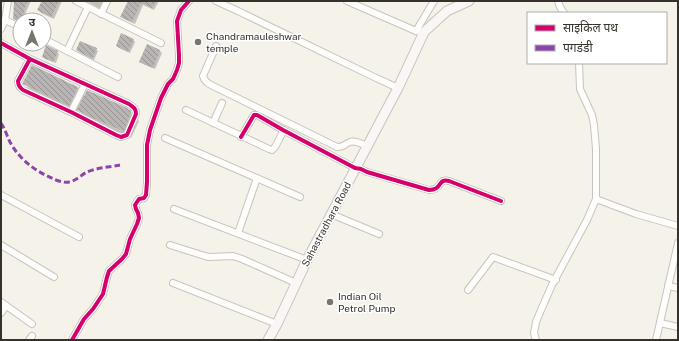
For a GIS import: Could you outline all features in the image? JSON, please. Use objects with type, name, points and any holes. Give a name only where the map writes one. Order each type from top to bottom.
[{"type":"main road","name":"Sahastradhara Road","points":[[268,340],[307,260],[398,88],[420,31],[447,11],[468,1]]},
{"type":"street","points":[[8,1],[2,24],[12,26]]},
{"type":"street","points":[[76,1],[161,44]]},
{"type":"street","points":[[102,14],[107,1]]},
{"type":"street","points":[[72,340],[84,318],[93,309],[103,294],[109,271],[126,254],[130,239],[137,224],[139,218],[135,205],[139,199],[144,198],[147,191],[147,145],[150,130],[168,84],[173,79],[177,70],[180,55],[177,21],[181,10],[189,1]]},
{"type":"street","points":[[216,1],[398,88]]},
{"type":"street","points":[[347,1],[420,31],[434,1]]},
{"type":"street","points":[[558,1],[563,12]]},
{"type":"street","points":[[67,51],[88,8]]},
{"type":"street","points":[[1,43],[30,59],[134,107],[136,114],[127,135],[121,137],[116,135],[23,90],[18,85],[18,81],[30,59]]},
{"type":"street","points":[[52,43],[118,77]]},
{"type":"street","points":[[216,46],[204,72],[203,76],[206,82],[337,148],[343,147],[353,141],[367,146]]},
{"type":"street","points":[[536,340],[534,333],[536,322],[596,199],[596,149],[594,125],[592,115],[580,89],[579,64]]},
{"type":"street","points":[[71,112],[85,84]]},
{"type":"street","points":[[213,123],[222,103]]},
{"type":"street","points":[[186,110],[266,149],[272,150],[275,147],[284,130]]},
{"type":"street","points":[[241,137],[255,115],[258,115],[355,168],[429,190],[437,189],[444,180],[449,181],[500,201]]},
{"type":"street","points":[[166,138],[300,197]]},
{"type":"street","points":[[238,233],[257,178]]},
{"type":"street","points":[[1,194],[80,237]]},
{"type":"street","points":[[596,199],[636,214],[678,226]]},
{"type":"street","points":[[174,209],[307,260]]},
{"type":"street","points":[[331,214],[379,234]]},
{"type":"street","points":[[656,340],[678,243]]},
{"type":"street","points":[[1,245],[54,277]]},
{"type":"street","points":[[170,245],[209,257],[233,256],[296,283]]},
{"type":"street","points":[[468,290],[493,257],[556,280]]},
{"type":"street","points":[[173,283],[277,324]]},
{"type":"street","points":[[668,286],[678,288]]},
{"type":"street","points":[[1,313],[4,304],[32,324]]},
{"type":"street","points":[[660,323],[678,327]]},
{"type":"building","points":[[14,1],[28,1],[24,12],[13,12]]},
{"type":"building","points":[[42,1],[59,1],[52,15],[52,12],[41,12],[37,10]]},
{"type":"building","points":[[128,1],[156,1],[152,8],[141,3],[132,22],[120,17]]},
{"type":"building","points":[[121,33],[134,39],[128,52],[116,46]]},
{"type":"building","points":[[80,41],[97,48],[92,59],[76,50]]},
{"type":"building","points":[[147,44],[160,50],[153,68],[139,62]]},
{"type":"building","points":[[52,48],[58,51],[53,62],[42,57],[44,52],[52,52]]},
{"type":"building","points":[[32,65],[78,87],[69,106],[23,84]]},
{"type":"building","points":[[87,90],[131,111],[124,131],[77,110]]},
{"type":"marked path","points":[[1,123],[10,142],[18,154],[41,173],[57,180],[65,182],[72,181],[87,172],[120,165]]},
{"type":"cycle path","points":[[72,340],[84,319],[103,294],[109,271],[126,254],[130,239],[137,224],[139,218],[135,205],[139,199],[144,198],[146,195],[147,145],[150,130],[161,98],[177,70],[179,63],[177,21],[181,10],[189,1]]},
{"type":"cycle path","points":[[1,43],[30,59],[132,106],[135,109],[136,114],[127,135],[121,137],[116,135],[23,90],[19,86],[18,81],[30,59]]},
{"type":"cycle path","points":[[241,137],[254,115],[257,115],[355,168],[429,190],[436,188],[443,181],[449,181],[501,201]]},
{"type":"place","name":"Chandramauleshwar temple","points":[[198,42]]},
{"type":"place","name":"Indian Oil Petrol Pump","points":[[330,302]]}]
